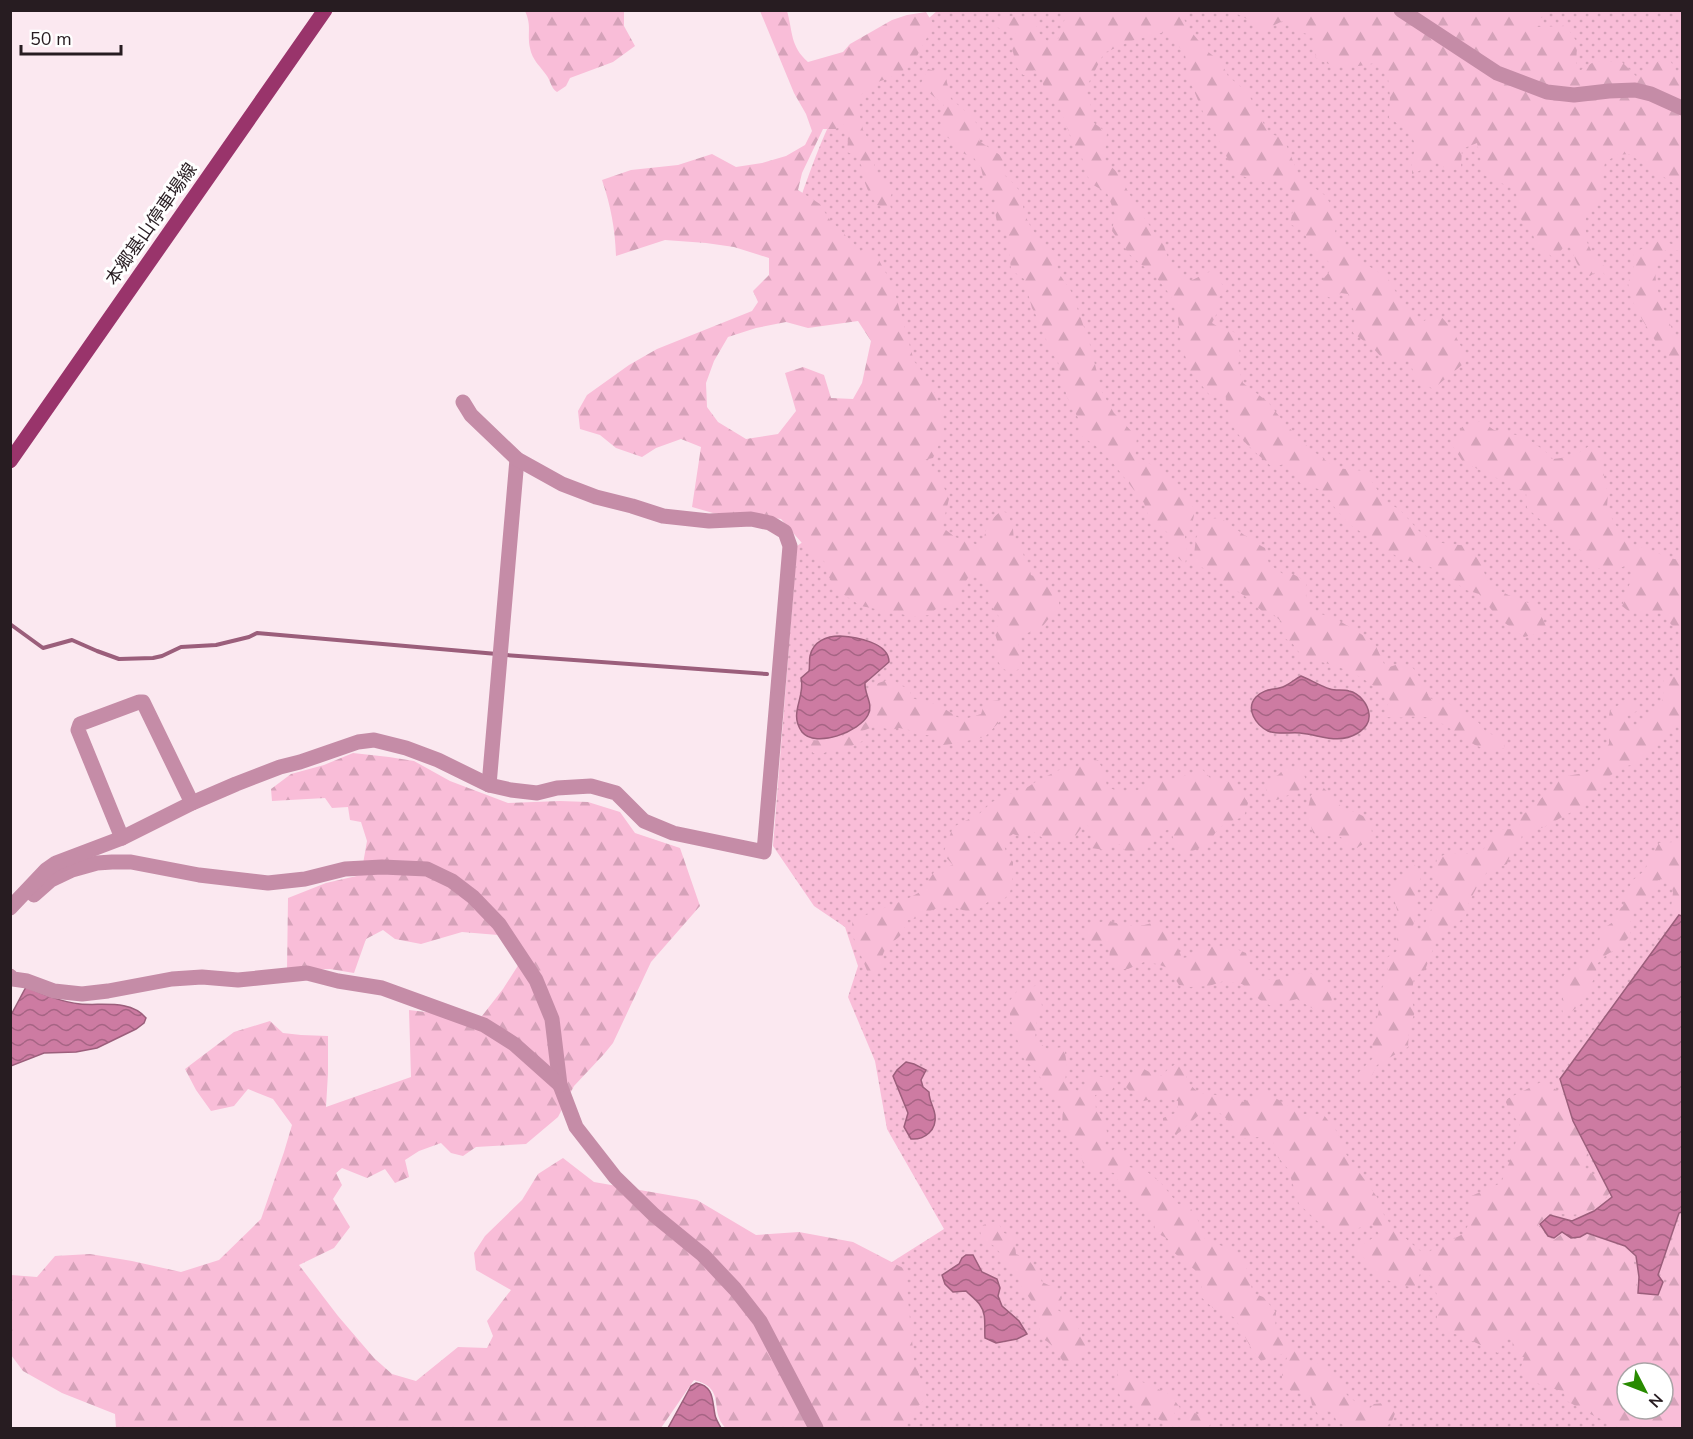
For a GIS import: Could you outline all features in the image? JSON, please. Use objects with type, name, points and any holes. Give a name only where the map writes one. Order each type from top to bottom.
[{"type":"main road","name":"本郷基山停車場線","points":[[10,461],[325,10]]},
{"type":"street","points":[[1401,10],[1497,73],[1547,92],[1574,95],[1635,90],[1651,94],[1683,108]]},
{"type":"street","points":[[10,908],[46,870],[56,863],[122,838],[236,784],[358,742],[374,740],[406,748],[438,760],[489,785],[511,790],[537,793],[557,788],[591,786],[616,793],[644,821],[673,833],[764,852],[790,546],[785,532],[770,523],[751,519],[709,521],[663,516],[562,484],[517,459],[471,415],[463,402]]},
{"type":"street","points":[[489,785],[517,459]]},
{"type":"street","points":[[122,838],[78,730],[80,724],[143,702],[192,803]]},
{"type":"street","points":[[10,916],[51,880],[72,870],[97,863],[131,862],[199,875],[268,883],[305,879],[345,869],[382,867],[427,869],[452,881],[473,897],[499,924],[536,980],[552,1019],[561,1085],[576,1127],[615,1177],[654,1215],[703,1255],[735,1289],[760,1321],[816,1428]]},
{"type":"street","points":[[11,980],[27,981],[54,991],[82,994],[172,979],[202,977],[238,980],[307,973],[382,988],[484,1025],[514,1044],[561,1085]]},
{"type":"green space","points":[[525,11],[624,11],[624,26],[635,46],[613,62],[570,78],[566,86],[557,92],[531,52]]},
{"type":"green space","points":[[760,11],[787,11],[795,44],[808,62],[843,52],[850,44],[892,20],[907,15],[926,12],[934,25],[912,65],[896,75],[873,84],[859,97],[859,112],[863,130],[870,142],[869,152],[874,160],[874,174],[892,193],[889,201],[893,216],[877,205],[869,193],[863,178],[862,167],[856,156],[847,152],[848,140],[845,134],[845,124],[836,129],[823,129],[802,173],[798,190],[820,204],[829,219],[861,251],[875,253],[893,286],[914,361],[931,383],[942,412],[944,433],[933,458],[923,460],[939,476],[949,499],[942,527],[955,537],[981,546],[987,527],[992,520],[1001,511],[1008,513],[1014,542],[1021,548],[1031,575],[1043,580],[1059,595],[1059,606],[1042,627],[1018,637],[1023,667],[1011,673],[1002,668],[993,653],[998,643],[995,634],[1000,618],[988,602],[990,587],[984,578],[969,576],[960,591],[959,605],[936,609],[929,615],[915,617],[861,606],[838,591],[827,574],[824,561],[808,550],[781,519],[739,513],[713,513],[692,507],[701,447],[681,439],[656,448],[642,457],[616,448],[600,435],[580,429],[578,411],[587,395],[629,365],[657,349],[752,311],[758,302],[753,291],[769,275],[769,258],[734,247],[706,243],[665,240],[616,256],[612,218],[602,180],[631,170],[678,165],[712,154],[736,167],[786,156],[805,145],[812,131],[806,114],[794,93]],"holes":[[[858,321],[871,341],[862,383],[853,399],[831,398],[824,375],[803,367],[785,373],[796,411],[778,434],[746,439],[718,422],[707,407],[706,383],[714,361],[728,337],[786,322],[808,328]]]},
{"type":"green space","points":[[937,11],[1682,11],[1682,1428],[848,1428],[884,1267],[944,1229],[887,1129],[875,1061],[848,997],[858,966],[845,927],[814,906],[773,846],[797,546],[917,463],[930,429],[802,194],[832,119],[857,80]]},
{"type":"green space","points":[[1067,11],[1180,11],[1189,29],[1207,51],[1221,62],[1228,76],[1248,93],[1269,134],[1283,137],[1300,178],[1326,196],[1338,219],[1335,232],[1349,251],[1387,277],[1405,307],[1424,321],[1438,313],[1452,329],[1468,360],[1433,389],[1416,379],[1409,360],[1383,359],[1372,347],[1353,333],[1355,315],[1348,294],[1341,293],[1333,299],[1319,293],[1324,278],[1330,271],[1328,261],[1313,251],[1301,230],[1290,224],[1296,195],[1281,180],[1259,182],[1234,173],[1218,138],[1205,117],[1187,74],[1185,53],[1165,32],[1131,41],[1104,53],[1085,90],[1092,109],[1093,122],[1107,133],[1104,160],[1117,172],[1138,209],[1164,246],[1170,264],[1186,283],[1211,271],[1227,290],[1218,298],[1219,309],[1212,323],[1237,333],[1240,355],[1238,366],[1243,383],[1268,402],[1286,425],[1309,448],[1336,468],[1365,471],[1384,500],[1400,510],[1419,531],[1434,542],[1468,546],[1481,563],[1489,586],[1537,606],[1548,631],[1524,637],[1498,618],[1479,594],[1463,589],[1453,578],[1428,566],[1399,558],[1349,524],[1324,491],[1300,483],[1289,463],[1272,467],[1237,433],[1231,420],[1225,395],[1212,398],[1190,371],[1181,343],[1178,319],[1171,296],[1155,276],[1129,254],[1112,231],[1115,214],[1107,193],[1090,183],[1082,158],[1060,109],[1043,85],[1042,78],[1034,70],[1031,75],[1023,75],[1017,68],[1011,44],[1016,34],[996,27],[996,19],[1003,15],[1030,19],[1036,23],[1038,32],[1048,42],[1059,38]]},
{"type":"green space","points":[[1231,11],[1554,11],[1537,20],[1536,27],[1566,26],[1577,42],[1576,71],[1595,61],[1622,62],[1637,77],[1655,62],[1670,60],[1682,82],[1682,189],[1629,154],[1616,155],[1605,163],[1601,196],[1586,216],[1586,236],[1592,256],[1605,267],[1611,276],[1608,279],[1602,271],[1597,271],[1590,276],[1578,265],[1567,243],[1554,259],[1536,245],[1532,231],[1524,225],[1519,215],[1516,190],[1484,175],[1477,143],[1462,149],[1461,167],[1449,172],[1437,161],[1412,174],[1412,159],[1416,146],[1409,131],[1389,118],[1388,78],[1375,63],[1352,67],[1331,65],[1316,58],[1313,36],[1294,30],[1285,20],[1261,31],[1249,20]]},
{"type":"green space","points":[[928,69],[945,74],[951,99],[970,115],[981,129],[979,141],[1003,157],[1002,173],[1019,190],[1029,224],[1036,235],[1055,252],[1058,272],[1071,291],[1089,341],[1102,392],[1114,413],[1137,437],[1135,456],[1175,481],[1190,500],[1194,510],[1193,520],[1185,537],[1187,551],[1185,564],[1169,550],[1169,534],[1149,517],[1144,503],[1113,463],[1096,446],[1080,435],[1078,418],[1067,397],[1058,362],[1050,350],[1032,308],[1024,279],[1011,270],[1008,237],[997,222],[995,199],[986,190],[981,168],[974,158],[960,152],[956,143],[942,134],[941,122],[944,105],[920,85]]},
{"type":"green space","points":[[1663,239],[1671,244],[1682,243],[1682,250],[1665,250],[1655,275],[1658,292],[1669,322],[1676,336],[1682,337],[1682,367],[1659,347],[1637,311],[1628,283],[1634,266],[1633,253]]},
{"type":"green space","points":[[1481,421],[1494,430],[1525,437],[1552,459],[1572,456],[1589,446],[1601,448],[1608,494],[1607,507],[1614,523],[1632,544],[1682,560],[1682,636],[1663,612],[1631,613],[1622,606],[1633,574],[1625,566],[1612,571],[1588,566],[1582,551],[1568,543],[1562,535],[1527,508],[1526,492],[1463,462],[1452,445],[1462,427]]},
{"type":"green space","points":[[1220,518],[1265,548],[1269,564],[1286,576],[1293,574],[1307,582],[1305,590],[1310,610],[1338,620],[1374,642],[1386,668],[1402,663],[1413,668],[1423,682],[1429,697],[1442,706],[1449,703],[1478,722],[1487,733],[1502,737],[1505,748],[1490,750],[1482,748],[1429,718],[1387,717],[1386,708],[1390,700],[1371,684],[1339,667],[1304,659],[1292,643],[1283,637],[1284,624],[1274,615],[1262,611],[1215,574],[1193,563],[1196,538],[1206,519]]},
{"type":"green space","points":[[1682,673],[1682,715],[1637,763],[1621,768],[1604,780],[1603,787],[1577,809],[1544,827],[1522,835],[1520,844],[1512,850],[1507,864],[1487,872],[1469,902],[1466,916],[1438,936],[1425,970],[1414,978],[1411,997],[1415,1012],[1409,1028],[1408,1047],[1377,1065],[1368,1083],[1359,1079],[1359,1072],[1374,1057],[1372,1041],[1379,1010],[1377,998],[1388,976],[1388,965],[1385,959],[1397,951],[1397,910],[1392,891],[1416,864],[1421,876],[1413,926],[1421,931],[1438,899],[1437,890],[1440,884],[1434,876],[1437,858],[1448,853],[1468,854],[1483,850],[1496,830],[1519,826],[1521,816],[1535,805],[1561,777],[1584,773],[1596,768],[1609,744],[1607,724],[1610,711],[1623,703],[1638,705],[1637,711],[1627,716],[1629,725],[1637,727],[1659,706],[1663,696],[1664,678]]},
{"type":"green space","points":[[887,680],[894,681],[908,689],[911,698],[939,705],[957,717],[965,719],[981,714],[985,702],[999,700],[1006,711],[1004,717],[985,737],[943,745],[936,736],[916,734],[899,728],[891,730],[876,726],[862,731],[863,741],[847,748],[844,752],[831,749],[822,754],[813,753],[809,745],[811,740],[836,738],[853,731],[867,721],[872,711],[870,686]]},
{"type":"green space","points":[[353,753],[414,761],[450,781],[508,803],[588,802],[620,812],[635,833],[680,848],[700,906],[651,962],[613,1043],[574,1086],[558,1117],[526,1144],[476,1147],[463,1156],[451,1153],[441,1143],[419,1151],[405,1160],[409,1177],[395,1183],[385,1169],[367,1178],[342,1168],[336,1173],[342,1185],[333,1199],[350,1227],[334,1248],[299,1265],[338,1316],[374,1358],[392,1374],[416,1381],[458,1347],[487,1348],[493,1336],[487,1321],[511,1290],[476,1270],[474,1253],[485,1236],[522,1200],[538,1174],[563,1158],[594,1182],[697,1200],[756,1235],[799,1232],[853,1242],[905,1269],[914,1360],[927,1397],[897,1428],[726,1428],[718,1415],[711,1389],[694,1380],[661,1428],[116,1428],[115,1414],[62,1393],[23,1371],[11,1355],[11,1275],[37,1277],[55,1256],[90,1254],[181,1272],[219,1260],[261,1219],[292,1125],[273,1099],[248,1089],[234,1106],[211,1111],[185,1069],[234,1032],[270,1021],[283,1033],[328,1036],[326,1107],[411,1077],[409,1010],[434,1013],[475,1025],[519,964],[498,935],[462,932],[421,944],[395,939],[383,930],[366,939],[354,973],[330,969],[287,970],[288,898],[326,883],[361,875],[367,841],[361,822],[350,820],[348,807],[332,808],[325,798],[272,801],[271,789],[291,774],[324,765]]},
{"type":"green space","points":[[1098,760],[1105,774],[1107,787],[1126,792],[1138,790],[1155,779],[1179,777],[1202,769],[1212,780],[1235,782],[1248,803],[1244,817],[1223,826],[1209,844],[1188,853],[1176,846],[1170,829],[1158,833],[1144,850],[1127,853],[1120,844],[1105,850],[1091,848],[1095,834],[1085,823],[1071,842],[1044,839],[1034,832],[1024,838],[1013,834],[1003,842],[1007,855],[1013,862],[1010,893],[1003,900],[989,901],[974,913],[940,907],[908,920],[900,935],[885,950],[881,968],[870,978],[851,931],[853,920],[922,891],[934,872],[953,865],[943,854],[953,827],[979,814],[992,802],[1008,794],[1020,792],[1059,770]]},
{"type":"green space","points":[[1287,766],[1303,770],[1306,782],[1300,790],[1277,800],[1267,795],[1265,783]]},
{"type":"green space","points":[[1323,787],[1345,811],[1355,812],[1369,819],[1371,837],[1357,848],[1347,847],[1341,837],[1313,833],[1307,813],[1311,795]]},
{"type":"green space","points":[[1682,837],[1682,914],[1671,908],[1673,892],[1670,880],[1658,879],[1657,892],[1635,907],[1629,927],[1631,935],[1597,964],[1596,975],[1581,1004],[1571,1012],[1563,1013],[1561,1005],[1564,995],[1560,990],[1564,975],[1575,971],[1586,956],[1598,950],[1601,930],[1613,922],[1613,914],[1623,906],[1633,880],[1644,871],[1659,843],[1673,842]]},
{"type":"green space","points":[[1107,920],[1131,926],[1154,922],[1172,937],[1182,958],[1189,957],[1200,947],[1229,946],[1246,953],[1252,968],[1269,980],[1302,973],[1316,975],[1326,982],[1329,988],[1331,1007],[1315,1010],[1297,999],[1271,1006],[1260,1000],[1242,984],[1224,981],[1209,986],[1179,985],[1168,968],[1157,964],[1144,962],[1128,969],[1117,969],[1109,962],[1110,950],[1101,943],[1092,944],[1085,938],[1089,926]]},
{"type":"green space","points":[[1039,985],[1042,1006],[1037,1019],[1035,1039],[1047,1049],[1064,1047],[1067,1065],[1065,1082],[1080,1093],[1085,1090],[1087,1074],[1102,1077],[1115,1084],[1110,1094],[1095,1095],[1096,1110],[1104,1117],[1107,1132],[1103,1145],[1109,1153],[1120,1145],[1130,1156],[1129,1167],[1145,1170],[1161,1183],[1178,1204],[1191,1209],[1205,1239],[1228,1249],[1243,1260],[1253,1293],[1263,1297],[1276,1312],[1275,1332],[1288,1338],[1300,1355],[1327,1366],[1347,1395],[1367,1411],[1374,1404],[1384,1403],[1396,1411],[1392,1421],[1386,1427],[1400,1428],[1348,1428],[1336,1420],[1332,1409],[1319,1416],[1312,1405],[1310,1396],[1300,1391],[1291,1391],[1282,1381],[1282,1368],[1290,1352],[1261,1361],[1251,1348],[1235,1318],[1214,1309],[1202,1298],[1202,1285],[1195,1270],[1172,1251],[1168,1239],[1155,1232],[1154,1220],[1143,1207],[1128,1199],[1114,1173],[1098,1171],[1083,1163],[1079,1147],[1062,1124],[1063,1108],[1044,1085],[1038,1073],[1024,1059],[1011,1021],[1008,1003],[1018,990]]},
{"type":"green space","points":[[1178,1063],[1186,1072],[1187,1082],[1199,1093],[1244,1102],[1264,1091],[1302,1114],[1323,1114],[1338,1133],[1346,1154],[1377,1197],[1381,1210],[1392,1227],[1424,1254],[1463,1234],[1471,1220],[1469,1197],[1501,1183],[1513,1153],[1520,1124],[1510,1112],[1505,1100],[1543,1081],[1564,1095],[1589,1119],[1590,1142],[1583,1170],[1593,1174],[1607,1175],[1613,1189],[1598,1205],[1586,1213],[1549,1213],[1538,1225],[1547,1236],[1554,1240],[1563,1233],[1570,1239],[1581,1239],[1589,1234],[1621,1246],[1632,1254],[1637,1276],[1637,1296],[1661,1296],[1668,1281],[1662,1272],[1682,1219],[1682,1428],[1620,1428],[1567,1401],[1563,1391],[1544,1386],[1530,1378],[1521,1367],[1524,1357],[1511,1357],[1513,1341],[1509,1331],[1498,1353],[1436,1326],[1441,1306],[1430,1276],[1422,1269],[1414,1288],[1390,1281],[1378,1274],[1354,1250],[1379,1234],[1371,1222],[1351,1232],[1332,1230],[1317,1221],[1299,1204],[1288,1169],[1276,1155],[1273,1142],[1258,1137],[1238,1139],[1223,1115],[1206,1109],[1176,1135],[1163,1125],[1163,1118],[1178,1112],[1178,1101],[1159,1097],[1140,1102],[1125,1086],[1142,1068],[1162,1076]]},
{"type":"green space","points":[[997,1221],[1004,1233],[1014,1236],[1016,1254],[1033,1265],[1042,1282],[1059,1290],[1062,1298],[1056,1309],[1061,1312],[1067,1311],[1076,1323],[1087,1347],[1080,1358],[1064,1363],[1051,1345],[1040,1338],[1036,1311],[1021,1288],[1022,1280],[1003,1262],[1001,1254],[994,1246],[982,1239],[980,1231],[983,1225]]},
{"type":"green space","points":[[1118,1369],[1128,1370],[1138,1380],[1171,1395],[1180,1408],[1175,1412],[1173,1419],[1185,1422],[1189,1414],[1195,1413],[1200,1416],[1211,1415],[1214,1421],[1207,1428],[1176,1428],[1156,1418],[1149,1411],[1138,1408],[1128,1397],[1120,1396],[1116,1385]]},
{"type":"water","points":[[840,636],[862,639],[877,645],[888,655],[889,662],[865,683],[870,711],[863,721],[837,736],[817,739],[809,737],[802,732],[797,718],[801,678],[809,671],[810,656],[817,643],[826,638]]},
{"type":"water","points":[[1301,676],[1330,689],[1347,690],[1356,694],[1368,710],[1369,720],[1363,729],[1351,737],[1336,739],[1300,733],[1275,733],[1268,731],[1256,721],[1252,707],[1256,697],[1267,690],[1285,686]]},
{"type":"water","points":[[1679,915],[1682,916],[1682,1212],[1679,1213],[1658,1275],[1663,1282],[1658,1295],[1638,1293],[1639,1277],[1636,1256],[1625,1246],[1587,1233],[1571,1238],[1562,1232],[1554,1238],[1548,1236],[1540,1224],[1550,1215],[1572,1221],[1594,1211],[1612,1197],[1573,1121],[1560,1079]]},
{"type":"water","points":[[26,987],[73,1003],[132,1008],[146,1018],[144,1023],[136,1029],[97,1048],[76,1052],[44,1053],[11,1066],[10,1017]]},
{"type":"water","points":[[906,1062],[926,1070],[921,1080],[923,1087],[929,1092],[935,1115],[934,1125],[929,1133],[916,1139],[911,1139],[904,1127],[908,1113],[893,1076]]},
{"type":"water","points":[[966,1255],[973,1255],[982,1272],[997,1279],[1000,1288],[998,1296],[1002,1306],[1019,1321],[1027,1334],[1017,1339],[996,1343],[985,1338],[984,1316],[980,1305],[966,1291],[953,1292],[945,1284],[942,1275],[959,1264]]},
{"type":"water","points":[[696,1383],[709,1390],[715,1417],[721,1428],[668,1428],[691,1386]]},
{"type":"waterway","points":[[10,624],[43,648],[72,640],[119,659],[153,658],[181,647],[216,645],[257,633],[497,654]]},
{"type":"waterway","points":[[505,655],[767,674]]}]
